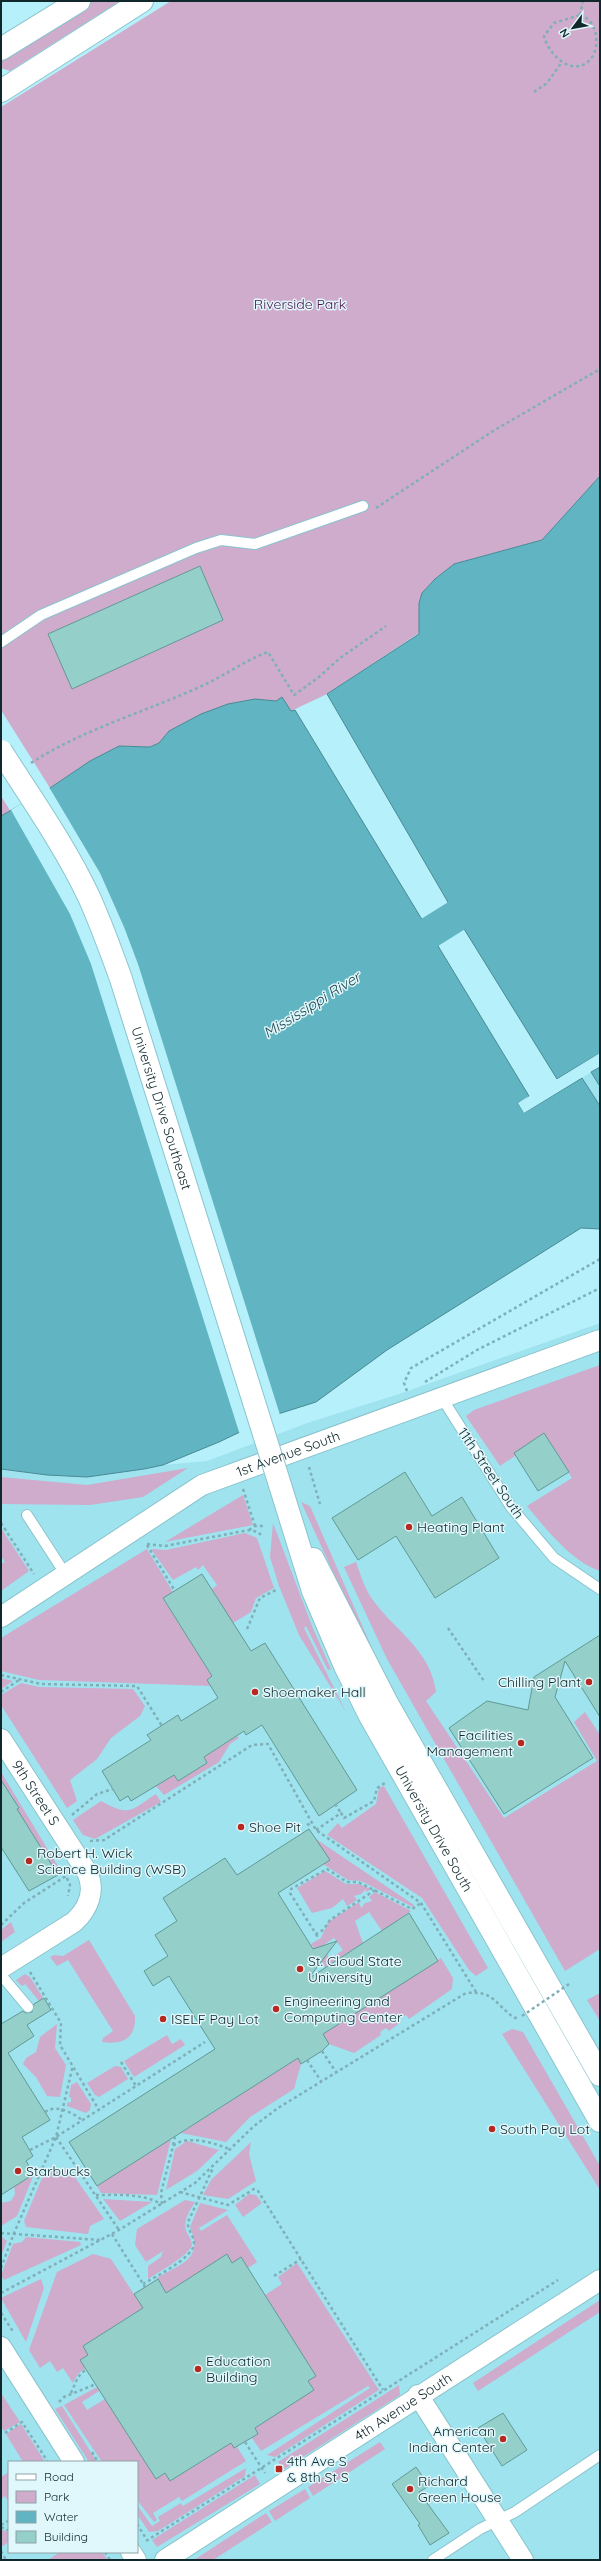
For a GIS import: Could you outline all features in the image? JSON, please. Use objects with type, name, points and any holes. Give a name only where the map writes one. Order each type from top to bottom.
[{"type":"street","points":[[1,49],[79,1]]},
{"type":"street","points":[[1,91],[142,1]]},
{"type":"street","name":"University Drive Southeast","points":[[1,751],[66,853],[106,938],[122,979],[280,1485]]},
{"type":"street","name":"1st Avenue South","points":[[1,1616],[66,1575],[123,1535],[202,1486],[600,1340]]},
{"type":"street","name":"University Drive South","points":[[280,1485],[294,1524],[314,1591],[345,1666],[370,1716],[600,2121]]},
{"type":"street","name":"University Drive South","points":[[294,1524],[328,1585],[388,1705],[600,2075]]},
{"type":"street","name":"9th Street S","points":[[1,1739],[87,1872],[90,1889],[90,1897],[81,1915],[21,1956]]},
{"type":"street","points":[[1,1968],[21,1956]]},
{"type":"street","name":"4th Avenue South","points":[[165,2560],[418,2395],[600,2280]]},
{"type":"street","points":[[1,2347],[73,2461]]},
{"type":"street","points":[[418,2395],[523,2560]]},
{"type":"lane","points":[[1,642],[41,615],[196,548],[221,540],[255,544],[367,509]]},
{"type":"lane","name":"11th Street South","points":[[442,1398],[511,1507],[554,1558],[600,1589]]},
{"type":"lane","points":[[27,1516],[66,1575]]},
{"type":"lane","points":[[1,1975],[28,2007]]},
{"type":"lane","points":[[433,2560],[480,2529],[499,2522],[600,2455]]},
{"type":"path","points":[[580,15],[583,1]]},
{"type":"path","points":[[580,15],[589,20],[596,31],[597,39],[594,54],[590,60],[578,65],[562,62],[549,50],[544,36],[554,23],[580,15]]},
{"type":"path","points":[[534,92],[547,83],[562,62]]},
{"type":"path","points":[[367,509],[493,430],[600,369]]},
{"type":"path","points":[[25,767],[81,736],[207,683],[255,657],[268,652],[294,695],[319,677],[340,658],[386,626]]},
{"type":"path","points":[[407,1391],[404,1383],[411,1368],[600,1259]]},
{"type":"path","points":[[420,1384],[477,1350],[600,1288]]},
{"type":"path","points":[[309,1467],[320,1504]]},
{"type":"path","points":[[242,1484],[255,1526]]},
{"type":"path","points":[[1,1523],[35,1574]]},
{"type":"path","points":[[175,1591],[147,1544],[165,1546],[249,1530],[255,1526],[263,1526]]},
{"type":"path","points":[[249,1530],[258,1532],[262,1536]]},
{"type":"path","points":[[247,1629],[260,1598],[278,1589]]},
{"type":"path","points":[[448,1628],[484,1681]]},
{"type":"path","points":[[1,1676],[42,1684],[137,1686],[162,1726]]},
{"type":"path","points":[[1,1692],[19,1680]]},
{"type":"path","points":[[84,1839],[93,1843],[104,1840],[252,1745],[268,1744],[316,1830],[421,1903],[476,1992]]},
{"type":"path","points":[[336,1804],[344,1818],[374,1801],[376,1788],[385,1782]]},
{"type":"path","points":[[68,1818],[96,1794],[113,1789]]},
{"type":"path","points":[[316,1830],[341,1813]]},
{"type":"path","points":[[307,1825],[312,1823]]},
{"type":"path","points":[[319,1939],[290,1893],[291,1889],[327,1869],[347,1882],[358,1882],[412,1909],[421,1903]]},
{"type":"path","points":[[1,1925],[24,1903],[66,1876],[70,1884],[68,1896]]},
{"type":"path","points":[[316,1934],[323,1930],[330,1920],[375,1890]]},
{"type":"path","points":[[21,1956],[62,2023],[60,2045],[98,2110]]},
{"type":"path","points":[[1,2293],[102,2240],[195,2183],[231,2150],[254,2126],[321,2081],[466,1993],[476,1992],[500,2003],[506,2012],[515,2018],[522,2016],[569,1984]]},
{"type":"path","points":[[30,2150],[56,2137],[205,2042]]},
{"type":"path","points":[[322,2051],[336,2072]]},
{"type":"path","points":[[307,2060],[321,2081]]},
{"type":"path","points":[[121,2062],[136,2086]]},
{"type":"path","points":[[1,2268],[14,2233],[56,2137],[73,2065]]},
{"type":"path","points":[[44,2112],[49,2109],[63,2109],[82,2120]]},
{"type":"path","points":[[56,2137],[119,2230]]},
{"type":"path","points":[[162,2204],[161,2193],[175,2137]]},
{"type":"path","points":[[173,2146],[185,2140],[222,2146],[231,2150]]},
{"type":"path","points":[[143,2284],[185,2257],[193,2249],[194,2241],[187,2224],[213,2166]]},
{"type":"path","points":[[180,2192],[228,2205],[254,2189],[301,2259],[383,2390]]},
{"type":"path","points":[[96,2195],[136,2196],[154,2200],[162,2204]]},
{"type":"path","points":[[1,2233],[102,2240]]},
{"type":"path","points":[[112,2234],[146,2287]]},
{"type":"path","points":[[274,2276],[301,2259]]},
{"type":"path","points":[[138,2526],[147,2540],[558,2280]]},
{"type":"path","points":[[71,2394],[78,2377],[86,2369]]},
{"type":"path","points":[[59,2402],[71,2394],[85,2390],[96,2384]]},
{"type":"path","points":[[5,2433],[22,2422],[47,2461]]},
{"type":"path","points":[[245,2442],[261,2469],[269,2478]]},
{"type":"path","points":[[1,2552],[6,2560]]},
{"type":"shaded area","points":[[591,1072],[600,1084],[600,1106],[582,1078]]},
{"type":"shaded area","name":"St. Cloud State University","points":[[600,1323],[600,2560],[1,2560],[1,1469],[47,1475],[87,1477],[163,1465],[207,1461],[307,1423],[402,1393]]},
{"type":"green space","points":[[92,1],[120,1],[10,71],[1,68],[2,58]]},
{"type":"green space","name":"Riverside Park","points":[[171,1],[600,1],[600,476],[542,540],[454,564],[435,579],[422,593],[419,603],[419,633],[327,694],[291,711],[276,701],[255,699],[228,704],[169,731],[159,743],[150,747],[119,746],[90,761],[50,788],[1,710],[1,107]]},
{"type":"green space","points":[[1,796],[11,812],[1,816]]},
{"type":"green space","points":[[600,1365],[600,1571],[590,1567],[569,1552],[527,1506],[572,1478],[545,1436],[500,1466],[466,1416],[474,1410]]},
{"type":"green space","points":[[188,1468],[143,1497],[90,1505],[1,1504],[1,1477],[87,1485]]},
{"type":"green space","points":[[243,1495],[253,1525],[165,1542]]},
{"type":"green space","points":[[301,1502],[310,1506],[372,1648],[369,1650]]},
{"type":"green space","points":[[273,1523],[312,1626],[331,1669],[328,1670],[306,1626],[304,1628],[346,1712],[299,1635],[279,1586],[270,1557]]},
{"type":"green space","points":[[1,1528],[29,1571],[1,1591],[1,1564],[5,1562],[1,1556]]},
{"type":"green space","points":[[245,1533],[257,1538],[274,1588],[256,1598],[251,1612],[233,1623],[212,1589],[217,1585],[203,1565],[198,1570],[196,1567],[173,1580],[151,1549],[166,1550]]},
{"type":"green space","points":[[147,1549],[173,1592],[163,1599],[212,1676],[207,1680],[211,1686],[39,1680],[1,1671],[1,1638]]},
{"type":"green space","points":[[356,1562],[370,1596],[379,1608],[419,1651],[427,1664],[433,1677],[436,1692],[426,1701],[504,1818],[597,1761],[574,1722],[585,1712],[600,1735],[600,1949],[565,1971],[387,1659],[344,1567]]},
{"type":"green space","points":[[1,1678],[13,1681],[1,1689]]},
{"type":"green space","points":[[21,1683],[39,1687],[133,1689],[145,1706],[140,1716],[111,1738],[97,1759],[70,1780],[77,1801],[67,1808],[1,1705],[1,1695]]},
{"type":"green space","points":[[237,1736],[239,1738],[230,1744],[219,1762],[164,1795],[156,1786],[174,1775],[178,1781],[207,1763],[204,1757]]},
{"type":"green space","points":[[1,1772],[62,1873],[58,1875],[24,1821],[5,1817],[19,1808],[9,1791],[1,1796]]},
{"type":"green space","points":[[384,1786],[488,1968],[476,1976],[469,1970],[422,1898],[327,1835],[338,1823],[342,1828],[376,1804],[379,1788]]},
{"type":"green space","points":[[156,1794],[161,1802],[95,1839],[83,1835],[73,1820],[101,1801],[118,1809],[130,1810],[141,1805]]},
{"type":"green space","points":[[316,1839],[414,1905],[413,1907],[361,1881],[348,1880],[323,1864]]},
{"type":"green space","points":[[325,1871],[346,1884],[359,1884],[371,1889],[366,1892],[366,1889],[361,1894],[354,1896],[357,1900],[347,1906],[343,1899],[332,1908],[312,1913],[297,1888]]},
{"type":"green space","points":[[375,1892],[411,1911],[382,1931],[369,1912],[355,1921],[363,1943],[325,1967],[311,1944],[321,1938],[328,1922],[359,1902],[361,1908],[365,1903],[372,1901],[369,1897]],"holes":[[[334,1938],[343,1950],[330,1959],[322,1946]]]},
{"type":"green space","points":[[11,1922],[15,1932],[1,1942],[1,1930]]},
{"type":"green space","points":[[89,1940],[135,2016],[133,2030],[126,2039],[121,2041],[109,2043],[102,2042],[103,2038],[113,2031],[68,1960],[57,1966],[50,1957],[54,1955],[63,1956]]},
{"type":"green space","points":[[441,1958],[453,1978],[452,1989],[409,2019],[406,2015],[399,2019],[401,2022],[389,2031],[386,2028],[380,2032],[381,2035],[354,2053],[329,2044],[323,2034]]},
{"type":"green space","points":[[25,1974],[30,1977],[43,1998],[39,2001],[25,1984],[22,1986],[16,1980]]},
{"type":"green space","points":[[600,1993],[600,2021],[587,2000]]},
{"type":"green space","points":[[57,2024],[55,2048],[66,2065],[60,2097],[47,2096],[36,2077],[23,2064],[26,2058],[36,2052],[40,2037]]},
{"type":"green space","points":[[512,2029],[523,2032],[600,2166],[600,2190],[502,2034]]},
{"type":"green space","points":[[167,2035],[172,2044],[181,2039],[185,2045],[134,2077],[124,2061]]},
{"type":"green space","points":[[298,2058],[301,2064],[294,2089],[250,2117],[226,2142],[181,2133]]},
{"type":"green space","points":[[115,2066],[121,2067],[128,2079],[99,2097],[95,2095],[87,2083]]},
{"type":"green space","points":[[77,2082],[91,2104],[90,2110],[86,2113],[67,2106],[67,2103],[71,2102],[71,2098],[69,2097],[71,2085]]},
{"type":"green space","points":[[171,2139],[157,2195],[101,2193],[97,2186]]},
{"type":"green space","points":[[187,2141],[219,2150],[197,2171],[166,2190],[175,2149]]},
{"type":"green space","points":[[251,2142],[249,2154],[256,2181],[228,2199],[203,2195],[211,2180]]},
{"type":"green space","points":[[68,2167],[104,2219],[90,2226],[88,2234],[26,2227],[24,2221],[45,2171],[59,2171]]},
{"type":"green space","points":[[34,2174],[17,2216],[1,2226],[1,2203],[11,2201],[15,2194],[14,2186]]},
{"type":"green space","points":[[249,2194],[256,2195],[262,2203],[243,2217],[235,2205]]},
{"type":"green space","points":[[103,2199],[152,2202],[120,2221]]},
{"type":"green space","points":[[185,2200],[195,2202],[187,2217],[185,2225],[192,2245],[186,2254],[180,2259],[148,2279],[148,2266],[161,2257],[163,2251],[146,2262],[135,2245],[137,2229]]},
{"type":"green space","points":[[200,2203],[228,2210],[199,2228],[201,2231],[227,2215],[257,2262],[248,2268],[232,2263],[227,2254],[166,2293],[157,2278],[182,2264],[192,2254],[194,2238],[190,2227]]},
{"type":"green space","points":[[1,2236],[7,2241],[1,2256]]},
{"type":"green space","points":[[26,2237],[80,2242],[81,2245],[4,2280],[1,2275],[13,2244],[22,2242]]},
{"type":"green space","points":[[93,2254],[111,2259],[143,2308],[83,2346],[88,2355],[85,2368],[78,2374],[73,2383],[63,2368],[57,2372],[50,2361],[40,2368],[29,2350],[57,2272]]},
{"type":"green space","points":[[297,2263],[379,2390],[275,2457],[267,2455],[370,2388],[368,2386],[261,2451],[252,2438],[258,2434],[255,2428],[314,2390],[308,2381],[316,2376],[265,2295],[282,2284],[278,2277]]},
{"type":"green space","points":[[41,2279],[44,2288],[26,2342],[1,2298]]},
{"type":"green space","points":[[600,2300],[600,2312],[478,2391],[473,2383]]},
{"type":"green space","points":[[399,2385],[400,2395],[284,2469],[278,2462]]},
{"type":"green space","points":[[97,2387],[99,2391],[82,2402],[87,2410],[105,2399],[156,2479],[165,2473],[171,2481],[231,2443],[234,2448],[237,2447],[246,2461],[182,2501],[179,2497],[153,2513],[157,2520],[154,2522],[138,2501],[138,2461],[101,2461],[64,2405]]},
{"type":"green space","points":[[1,2393],[20,2422],[4,2431],[1,2426]]},
{"type":"green space","points":[[62,2406],[96,2461],[88,2461],[55,2409]]},
{"type":"green space","points":[[21,2424],[44,2461],[22,2461],[6,2434]]},
{"type":"green space","points":[[380,2442],[385,2449],[313,2496],[308,2487]]},
{"type":"green space","points":[[246,2468],[245,2476],[158,2531],[149,2532],[138,2516],[138,2506],[152,2526],[160,2521],[158,2517],[181,2503],[183,2506]]},
{"type":"green space","points":[[8,2473],[8,2500],[5,2496],[1,2499],[1,2477]]},
{"type":"green space","points":[[255,2475],[260,2484],[157,2547],[152,2540]]},
{"type":"green space","points":[[305,2489],[310,2498],[275,2521],[269,2511]]},
{"type":"green space","points":[[266,2513],[272,2522],[213,2560],[194,2560]]},
{"type":"green space","points":[[1,2529],[8,2532],[8,2543],[1,2547]]},
{"type":"green space","points":[[58,2553],[103,2553],[108,2560],[48,2560]]},
{"type":"water","points":[[600,476],[600,1053],[557,1079],[456,916],[327,694],[419,634],[419,603],[422,593],[435,579],[454,564],[542,540]]},
{"type":"water","points":[[282,697],[291,711],[295,710],[529,1096],[518,1103],[524,1113],[582,1078],[600,1106],[600,1229],[581,1228],[387,1350],[316,1402],[278,1414],[219,1442],[163,1465],[87,1477],[47,1475],[1,1469],[1,816],[50,788],[90,761],[119,746],[150,747],[159,743],[169,731],[201,714],[228,704],[255,699],[276,701]]},
{"type":"water","points":[[600,1067],[600,1084],[599,1085],[591,1072]]},
{"type":"pier","points":[[49,787],[100,873],[124,927],[138,964],[280,1415],[240,1435],[91,964],[70,914],[11,810]]},
{"type":"pier","points":[[600,1053],[600,1055],[558,1081],[556,1080]]},
{"type":"pier","points":[[581,1076],[584,1076],[524,1113],[518,1103],[530,1095],[520,1104],[525,1111]]},
{"type":"building","points":[[200,566],[223,620],[72,689],[48,634]]},
{"type":"building","points":[[544,1433],[569,1472],[538,1491],[514,1453]]},
{"type":"building","name":"Heating Plant","points":[[405,1472],[432,1516],[462,1497],[499,1558],[435,1598],[396,1536],[358,1560],[332,1518]]},
{"type":"building","name":"Shoemaker Hall","points":[[202,1574],[251,1651],[265,1643],[357,1790],[319,1816],[262,1725],[246,1735],[244,1731],[204,1757],[207,1763],[178,1781],[174,1775],[131,1801],[128,1796],[120,1801],[102,1771],[151,1740],[147,1735],[178,1715],[181,1721],[218,1698],[207,1680],[212,1676],[163,1598]]},
{"type":"building","name":"Facilities Management","points":[[600,1635],[600,1717],[565,1661],[555,1697],[593,1758],[504,1814],[449,1728],[487,1701],[528,1710],[534,1677]]},
{"type":"building","name":"Robert H. Wick Science Building (WSB)","points":[[1,1780],[19,1808],[17,1809],[58,1875],[29,1891],[1,1847]]},
{"type":"building","name":"Engineering and Computing Center","points":[[309,1829],[330,1860],[278,1893],[313,1949],[337,1941],[308,1979],[409,1913],[438,1961],[323,2034],[329,2044],[322,2051],[301,2064],[298,2058],[97,2186],[69,2142],[215,2049],[169,1976],[153,1986],[144,1971],[168,1956],[155,1935],[177,1921],[163,1898],[225,1858],[237,1875]]},
{"type":"building","points":[[44,1998],[51,2010],[27,2025],[34,2036],[8,2053],[50,2120],[22,2137],[33,2156],[26,2161],[34,2174],[1,2195],[1,2024],[23,2011],[26,2013],[32,2012],[34,2004]]},
{"type":"building","name":"Education Building","points":[[227,2254],[232,2263],[241,2257],[316,2376],[308,2381],[314,2390],[255,2428],[258,2434],[234,2448],[231,2443],[170,2481],[165,2473],[156,2479],[80,2360],[88,2355],[83,2346],[143,2308],[134,2294],[158,2279],[166,2293]]},
{"type":"building","name":"American Indian Center","points":[[503,2413],[527,2450],[502,2466],[478,2428]]},
{"type":"building","points":[[416,2467],[429,2486],[419,2492],[449,2533],[430,2545],[418,2525],[420,2524],[392,2484]]},
{"type":"waterway","name":"Mississippi River","points":[[392,956],[456,916],[491,889]]},
{"type":"place","name":"Heating Plant","points":[[409,1527]]},
{"type":"place","name":"Chilling Plant","points":[[589,1682]]},
{"type":"place","name":"Shoemaker Hall","points":[[255,1692]]},
{"type":"place","name":"Facilities Management","points":[[521,1743]]},
{"type":"place","name":"Shoe Pit","points":[[241,1827]]},
{"type":"place","name":"Robert H. Wick Science Building (WSB)","points":[[29,1861]]},
{"type":"place","name":"St. Cloud State University","points":[[300,1969]]},
{"type":"place","name":"Engineering and Computing Center","points":[[276,2009]]},
{"type":"place","name":"ISELF Pay Lot","points":[[163,2019]]},
{"type":"place","name":"South Pay Lot","points":[[492,2129]]},
{"type":"place","name":"Starbucks","points":[[18,2171]]},
{"type":"place","name":"Education Building","points":[[198,2369]]},
{"type":"place","name":"American Indian Center","points":[[503,2439]]},
{"type":"place","name":"4th Ave S & 8th St S","points":[[279,2469]]},
{"type":"place","name":"Richard Green House","points":[[410,2489]]}]
